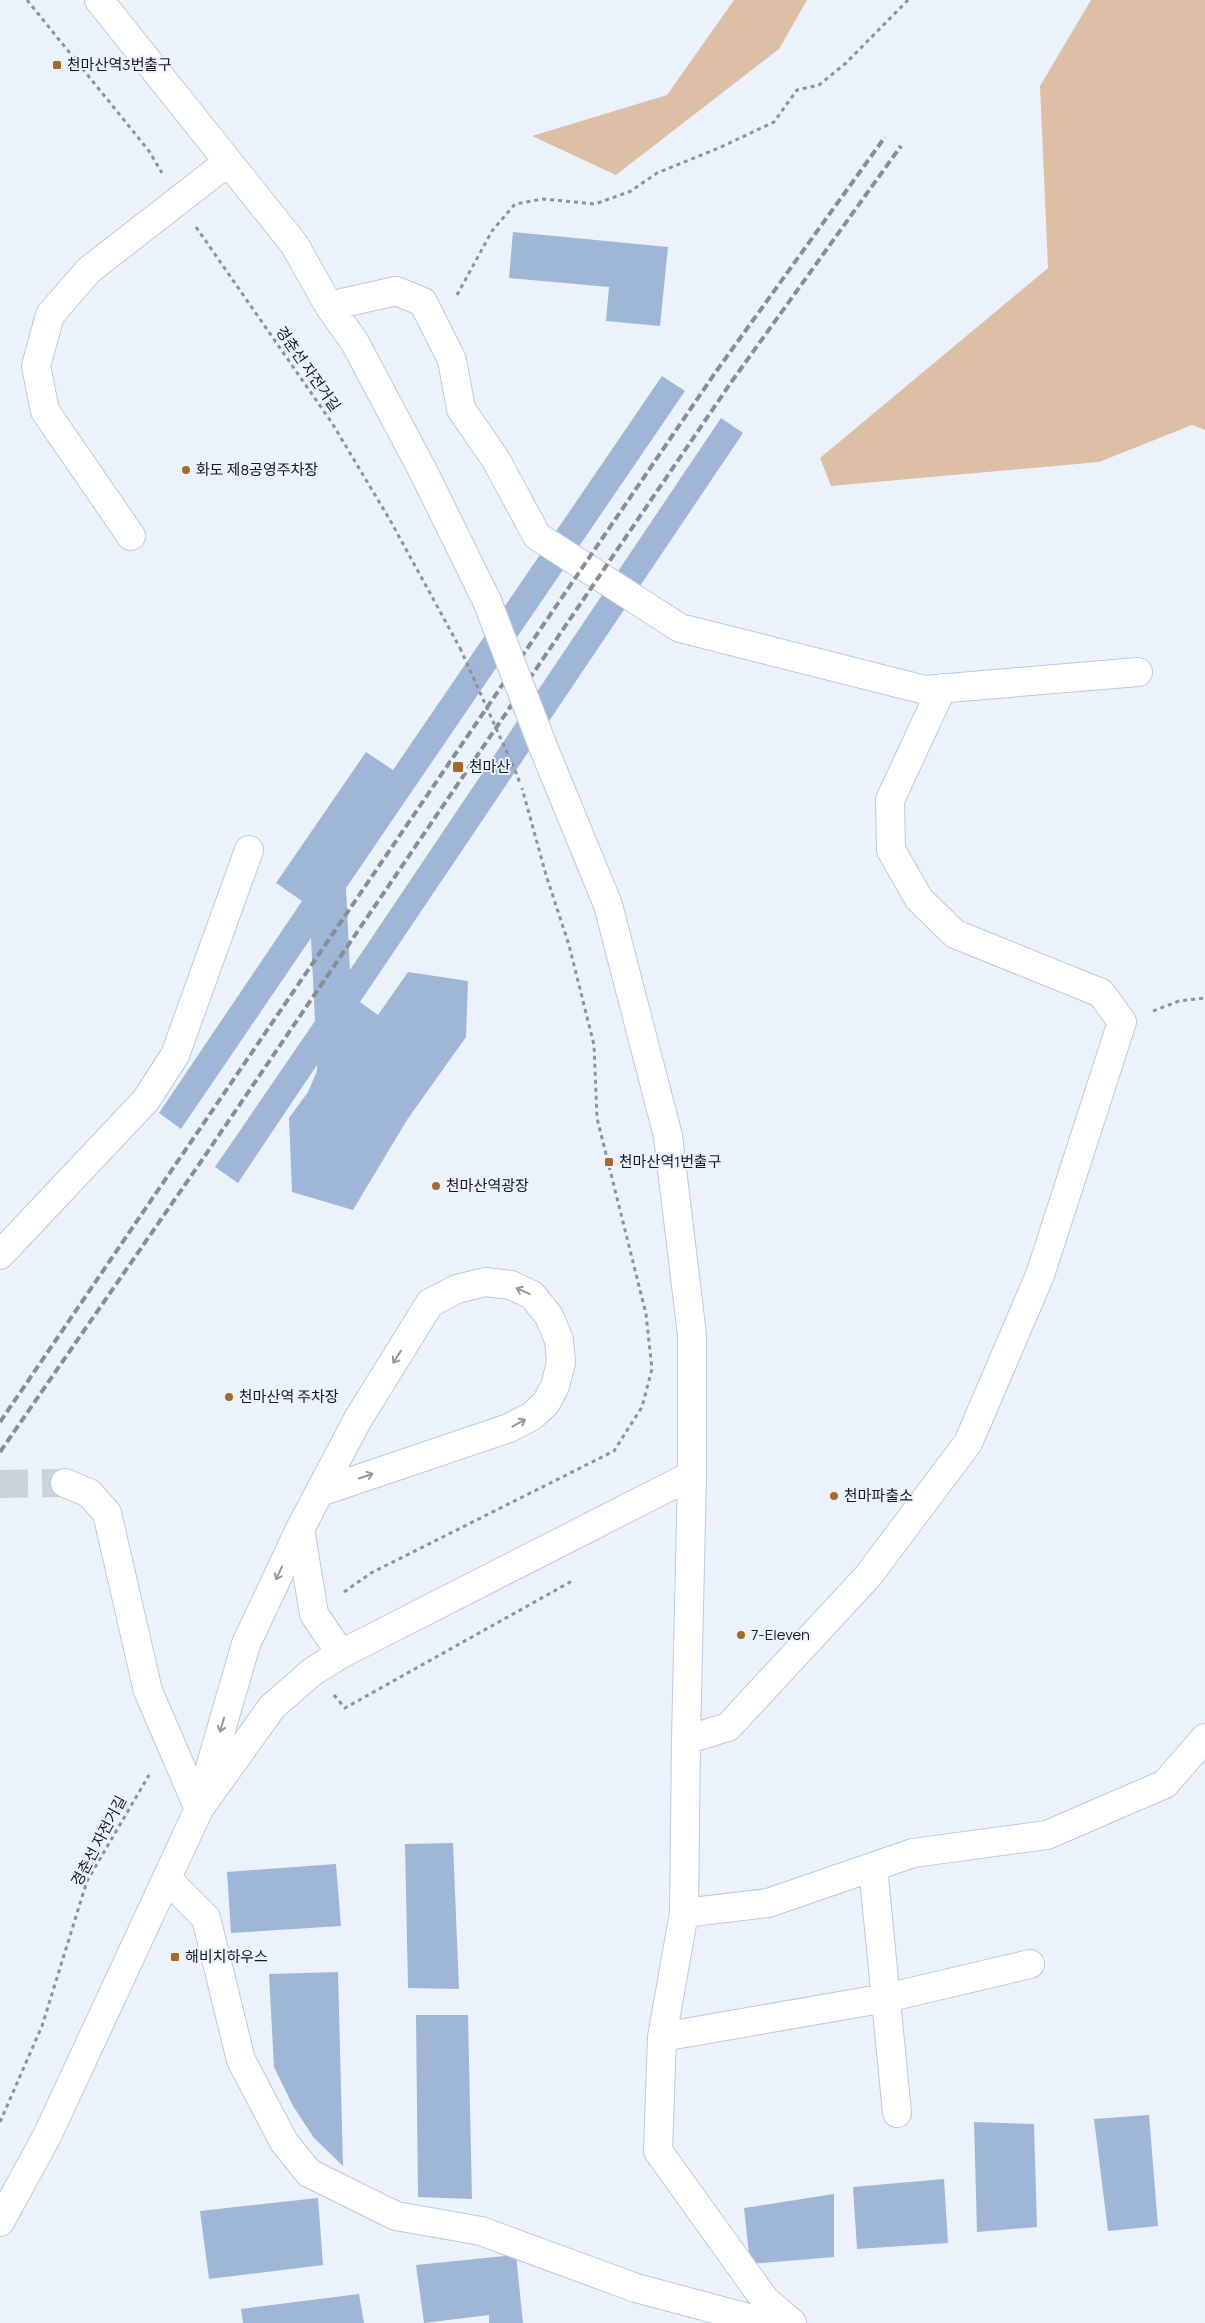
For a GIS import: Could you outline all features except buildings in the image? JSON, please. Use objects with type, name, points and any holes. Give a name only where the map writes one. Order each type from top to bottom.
[{"type":"street","points":[[99,0],[294,244],[329,306],[354,342],[423,471],[487,601],[544,749],[608,905],[668,1136],[692,1335],[692,1475],[684,1913],[662,2037],[658,2152],[765,2300],[792,2323]]},
{"type":"street","points":[[131,536],[45,411],[36,366],[50,315],[88,270],[228,162]]},
{"type":"street","points":[[329,306],[396,290],[423,302],[452,360],[461,409],[496,460],[537,536],[680,628],[925,690],[1138,672]]},
{"type":"street","points":[[686,1740],[728,1727],[868,1576],[968,1443],[1040,1276],[1122,1022],[1101,993],[956,934],[919,900],[891,850],[890,800],[942,688]]},
{"type":"street","points":[[0,1255],[146,1100],[170,1062],[250,850]]},
{"type":"street","points":[[0,2222],[47,2136],[199,1809],[246,1644],[300,1529],[358,1419],[430,1303],[457,1289],[485,1282],[511,1285],[532,1294],[549,1316],[559,1340],[561,1363],[555,1386],[546,1403],[532,1416],[510,1428],[320,1492]]},
{"type":"street","points":[[199,1809],[272,1707],[312,1672],[341,1654],[692,1475]]},
{"type":"street","points":[[65,1483],[89,1493],[107,1513],[148,1691],[199,1809]]},
{"type":"street","points":[[300,1529],[314,1614],[341,1654]]},
{"type":"street","points":[[684,1913],[768,1903],[913,1853],[1046,1835],[1165,1784],[1205,1738]]},
{"type":"street","points":[[873,1867],[897,2113]]},
{"type":"street","points":[[167,1879],[206,1918],[242,2060],[284,2142],[310,2173],[396,2216],[481,2231],[636,2288],[767,2323]]},
{"type":"street","points":[[662,2037],[886,1998],[1030,1964]]},
{"type":"path","name":"경춘선 자전거길","points":[[27,0],[148,151],[178,201],[332,423],[390,520],[460,648],[520,782]]},
{"type":"path","points":[[433,321],[452,302],[492,231],[515,204],[543,199],[595,204],[632,191],[657,173],[721,147],[774,122],[797,90],[819,85],[846,63],[908,0]]},
{"type":"path","points":[[1122,1022],[1179,1001],[1205,998]]},
{"type":"path","points":[[312,1672],[345,1708],[572,1581]]},
{"type":"path","name":"경춘선 자전거길","points":[[0,2122],[42,2026],[87,1881],[146,1778],[172,1748]]},
{"type":"shaded area","points":[[734,0],[807,0],[779,49],[616,175],[532,136],[667,95]]},
{"type":"shaded area","points":[[1091,0],[1205,0],[1205,430],[1192,425],[1099,462],[831,486],[820,458],[1048,268],[1040,86]]},
{"type":"tunnel","points":[[0,1484],[65,1483]]},
{"type":"railway","points":[[0,1422],[715,373],[885,137]]},
{"type":"railway","points":[[0,1452],[200,1163],[732,381],[901,146]]},
{"type":"place","name":"천마산역3번출구","points":[[57,65]]},
{"type":"place","name":"화도 제8공영주차장","points":[[186,470]]},
{"type":"place","name":"천마산","points":[[458,767]]},
{"type":"place","name":"천마산역1번출구","points":[[609,1162]]},
{"type":"place","name":"천마산역광장","points":[[436,1186]]},
{"type":"place","name":"천마산역 주차장","points":[[229,1397]]},
{"type":"place","name":"천마파출소","points":[[834,1496]]},
{"type":"place","name":"7-Eleven","points":[[741,1635]]},
{"type":"place","name":"해비치하우스","points":[[175,1957]]}]
